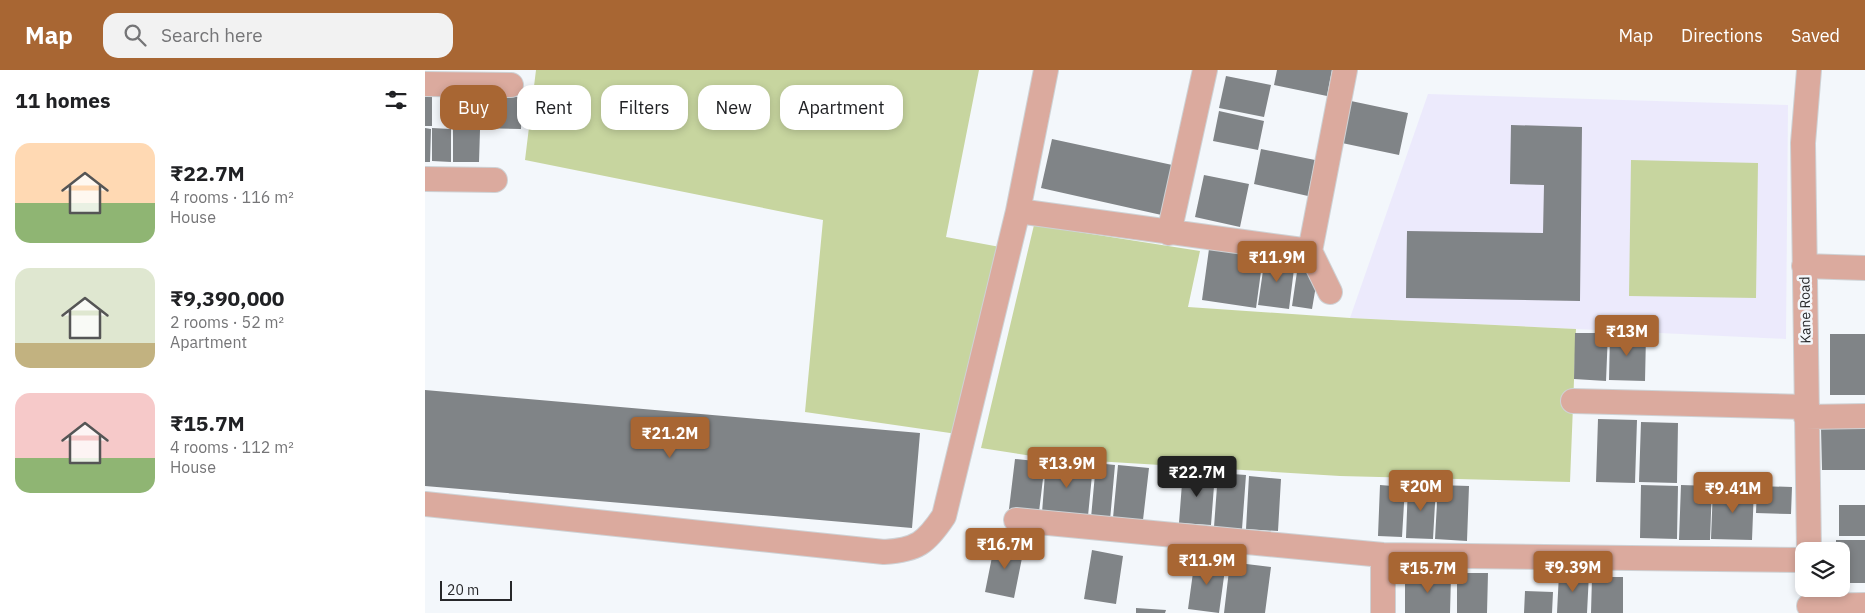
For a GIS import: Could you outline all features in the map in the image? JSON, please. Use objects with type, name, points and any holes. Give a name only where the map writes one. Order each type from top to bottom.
[{"type":"street","points":[[425,504],[884,552],[904,550],[920,545],[932,534],[945,516],[1018,211],[1046,70]]},
{"type":"street","points":[[1169,233],[1205,70]]},
{"type":"street","points":[[1330,292],[1310,251],[1345,70]]},
{"type":"street","name":"Kane Road","points":[[1809,70],[1803,143],[1809,542]]},
{"type":"street","points":[[425,84],[511,85]]},
{"type":"street","points":[[425,180],[495,180]]},
{"type":"street","points":[[1018,211],[1310,251]]},
{"type":"street","points":[[1805,266],[1865,268]]},
{"type":"street","points":[[1573,401],[1865,416]]},
{"type":"street","points":[[1016,520],[1383,555],[1795,560]]},
{"type":"street","points":[[1383,555],[1383,613]]},
{"type":"street","points":[[1809,603],[1865,605]]},
{"type":"shaded area","points":[[1428,94],[1788,105],[1786,339],[1350,318]]},
{"type":"green space","points":[[536,70],[979,70],[946,237],[1000,247],[957,434],[805,412],[823,220],[525,160],[529,130],[591,130],[591,85],[534,85]]},
{"type":"green space","points":[[1631,160],[1758,163],[1756,298],[1629,296]]},
{"type":"green space","points":[[1034,225],[1200,251],[1188,307],[1350,318],[1576,329],[1570,482],[1340,476],[1045,458],[981,448]]},
{"type":"building","points":[[1277,70],[1332,70],[1327,96],[1274,85]]},
{"type":"building","points":[[1226,76],[1271,85],[1264,117],[1219,108]]},
{"type":"building","points":[[425,95],[432,95],[432,126],[425,126]]},
{"type":"building","points":[[507,97],[517,97],[517,129],[507,129]]},
{"type":"building","points":[[1351,101],[1408,113],[1399,155],[1342,143]]},
{"type":"building","points":[[1219,111],[1264,121],[1258,150],[1213,141]]},
{"type":"building","points":[[1511,125],[1582,127],[1580,301],[1406,298],[1407,231],[1543,233],[1544,185],[1510,184]]},
{"type":"building","points":[[425,128],[431,129],[430,162],[425,162]]},
{"type":"building","points":[[432,128],[451,130],[451,162],[432,161]]},
{"type":"building","points":[[453,130],[480,130],[479,162],[453,162]]},
{"type":"building","points":[[1052,139],[1177,166],[1166,216],[1041,188]]},
{"type":"building","points":[[1261,149],[1315,160],[1308,196],[1254,184]]},
{"type":"building","points":[[1204,175],[1249,184],[1240,227],[1195,217]]},
{"type":"building","points":[[1209,249],[1263,257],[1256,308],[1202,300]]},
{"type":"building","points":[[1265,257],[1295,261],[1289,309],[1258,305]]},
{"type":"building","points":[[1298,265],[1319,268],[1312,309],[1292,306]]},
{"type":"building","points":[[1575,333],[1608,333],[1606,381],[1574,379]]},
{"type":"building","points":[[1610,334],[1646,335],[1645,381],[1609,380]]},
{"type":"building","points":[[1830,334],[1865,334],[1865,395],[1830,395]]},
{"type":"building","points":[[425,390],[920,433],[912,528],[425,486]]},
{"type":"building","points":[[1598,419],[1637,420],[1635,483],[1596,482]]},
{"type":"building","points":[[1641,422],[1678,423],[1677,483],[1639,482]]},
{"type":"building","points":[[1821,428],[1865,428],[1865,470],[1822,470]]},
{"type":"building","points":[[1015,459],[1045,462],[1039,512],[1009,509]]},
{"type":"building","points":[[1046,461],[1093,465],[1088,516],[1042,513]]},
{"type":"building","points":[[1096,463],[1115,465],[1110,520],[1091,518]]},
{"type":"building","points":[[1118,465],[1149,468],[1143,520],[1113,518]]},
{"type":"building","points":[[1183,470],[1215,473],[1211,525],[1179,523]]},
{"type":"building","points":[[1218,473],[1246,475],[1242,529],[1214,527]]},
{"type":"building","points":[[1249,476],[1281,479],[1278,531],[1246,529]]},
{"type":"building","points":[[1380,485],[1405,487],[1402,537],[1378,536]]},
{"type":"building","points":[[1408,485],[1436,486],[1433,539],[1406,538]]},
{"type":"building","points":[[1438,485],[1469,486],[1467,541],[1435,539]]},
{"type":"building","points":[[1641,485],[1678,486],[1677,539],[1640,538]]},
{"type":"building","points":[[1681,485],[1712,486],[1710,540],[1679,540]]},
{"type":"building","points":[[1757,486],[1792,487],[1791,514],[1756,513]]},
{"type":"building","points":[[1713,487],[1754,488],[1752,540],[1711,539]]},
{"type":"building","points":[[1839,505],[1865,505],[1865,536],[1839,536]]},
{"type":"building","points":[[1836,540],[1865,540],[1865,583],[1850,583],[1850,542],[1836,542]]},
{"type":"building","points":[[995,542],[1024,548],[1014,598],[985,592]]},
{"type":"building","points":[[1092,550],[1123,556],[1116,604],[1084,599]]},
{"type":"building","points":[[1195,558],[1226,562],[1219,613],[1188,609]]},
{"type":"building","points":[[1230,562],[1271,567],[1265,613],[1224,613]]},
{"type":"building","points":[[1457,573],[1488,573],[1487,613],[1457,613]]},
{"type":"building","points":[[1559,573],[1589,574],[1587,613],[1557,613]]},
{"type":"building","points":[[1405,575],[1451,576],[1450,613],[1405,613]]},
{"type":"building","points":[[1592,577],[1623,577],[1623,613],[1591,613]]},
{"type":"building","points":[[1525,591],[1553,592],[1552,613],[1524,613]]},
{"type":"building","points":[[1136,608],[1166,610],[1165,613],[1136,613]]}]
